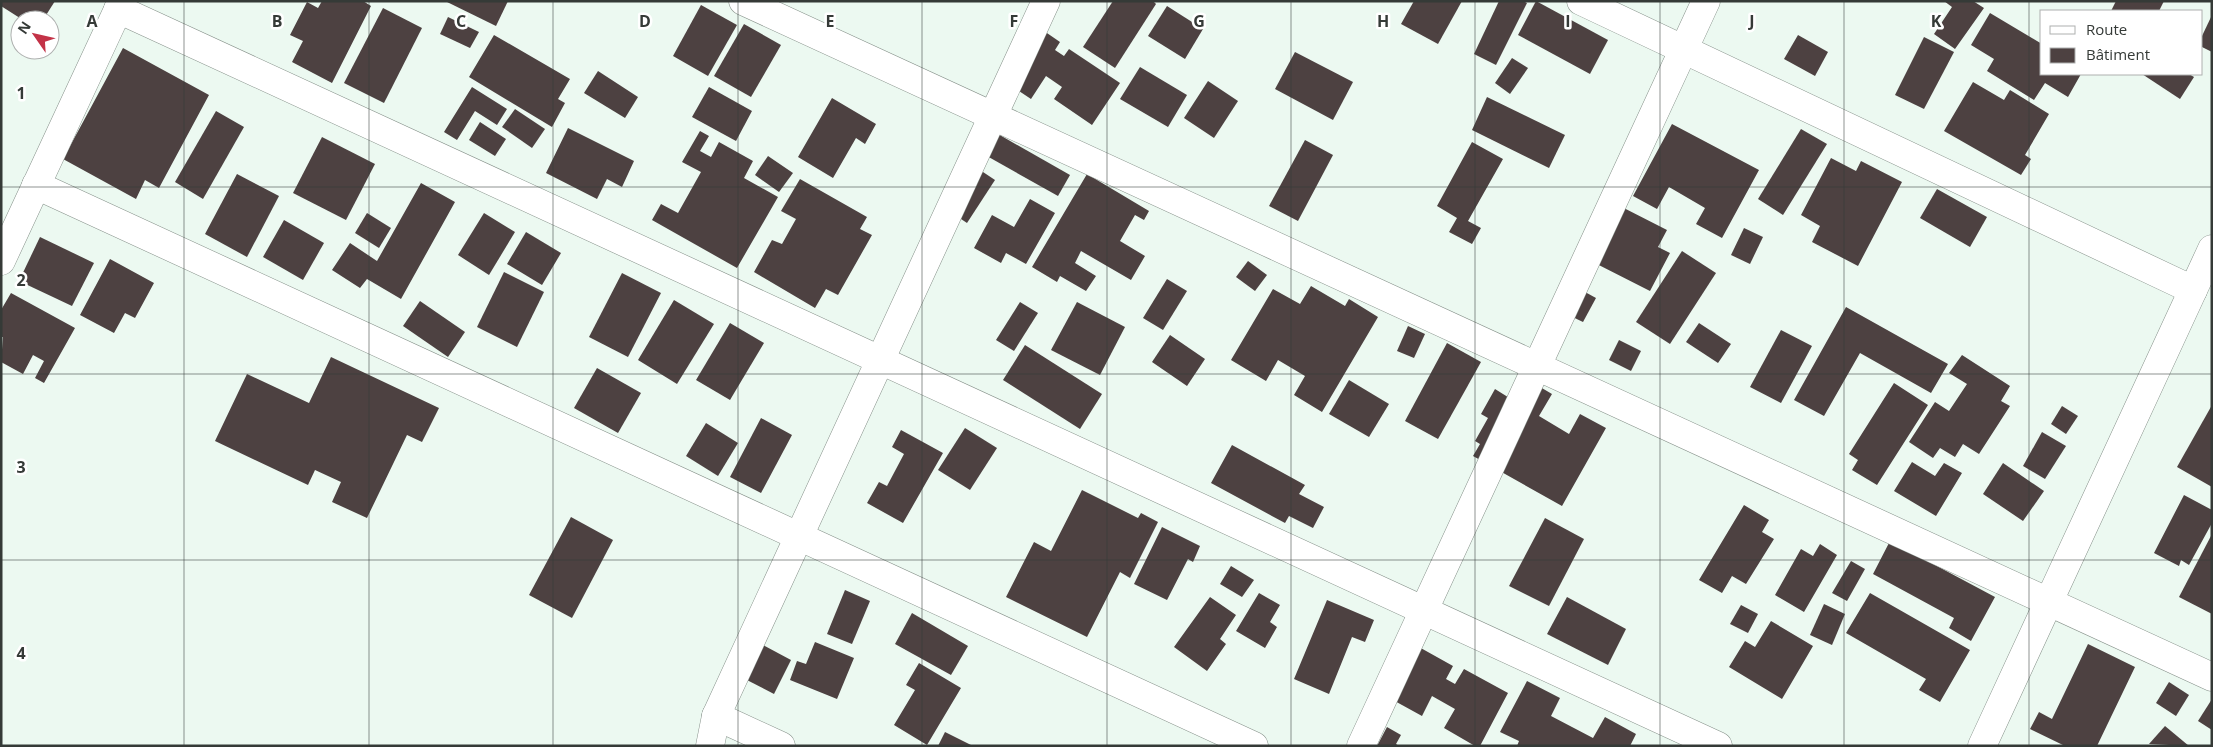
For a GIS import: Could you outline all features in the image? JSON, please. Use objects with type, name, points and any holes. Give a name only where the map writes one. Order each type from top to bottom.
[{"type":"street","points":[[743,1],[2212,677]]},
{"type":"street","points":[[710,746],[716,716],[1046,1]]},
{"type":"street","points":[[1581,1],[2193,290]]},
{"type":"street","points":[[1361,746],[1706,1]]},
{"type":"street","points":[[1,261],[120,5],[880,360],[1718,746]]},
{"type":"street","points":[[36,185],[1254,746]]},
{"type":"street","points":[[1982,746],[2212,250]]},
{"type":"street","points":[[716,716],[781,746]]},
{"type":"building","points":[[1,1],[55,1],[49,10],[10,10],[10,12],[1,6]]},
{"type":"building","points":[[322,1],[363,1],[371,6],[332,83],[292,62],[303,41],[290,35],[307,2],[318,8]]},
{"type":"building","points":[[445,1],[508,1],[496,26]]},
{"type":"building","points":[[1113,1],[1153,1],[1156,4],[1115,68],[1083,47]]},
{"type":"building","points":[[1414,1],[1462,1],[1438,44],[1401,24]]},
{"type":"building","points":[[1499,1],[1523,1],[1527,3],[1496,65],[1474,54]]},
{"type":"building","points":[[1536,1],[1608,40],[1590,74],[1518,35]]},
{"type":"building","points":[[1944,1],[1973,1],[1984,8],[1955,49],[1934,34],[1952,7]]},
{"type":"building","points":[[2116,1],[2164,1],[2160,10],[2112,10]]},
{"type":"building","points":[[701,5],[737,25],[708,76],[673,56]]},
{"type":"building","points":[[1167,6],[1203,29],[1185,59],[1148,36]]},
{"type":"building","points":[[383,8],[422,28],[384,103],[344,83]]},
{"type":"building","points":[[1990,13],[2040,43],[2040,75],[2080,75],[2068,97],[2045,83],[2034,100],[1987,71],[1994,59],[1971,45]]},
{"type":"building","points":[[2212,15],[2212,52],[2203,48],[2203,34]]},
{"type":"building","points":[[448,17],[479,32],[470,48],[440,34]]},
{"type":"building","points":[[744,24],[781,45],[751,97],[714,76]]},
{"type":"building","points":[[1044,31],[1060,42],[1055,50],[1064,56],[1069,49],[1120,83],[1092,125],[1054,99],[1062,87],[1046,76],[1031,99],[1001,79]]},
{"type":"building","points":[[494,35],[570,79],[558,99],[565,103],[552,127],[469,77]]},
{"type":"building","points":[[1798,35],[1828,52],[1815,76],[1784,59]]},
{"type":"building","points":[[1924,37],[1954,52],[1924,109],[1895,95]]},
{"type":"building","points":[[123,48],[209,95],[159,188],[145,180],[136,199],[63,159]]},
{"type":"building","points":[[1295,52],[1353,82],[1333,120],[1275,89]]},
{"type":"building","points":[[1512,58],[1528,68],[1510,94],[1495,83]]},
{"type":"building","points":[[1140,67],[1187,95],[1168,127],[1120,99]]},
{"type":"building","points":[[598,71],[638,97],[625,118],[584,93]]},
{"type":"building","points":[[2144,75],[2191,75],[2194,77],[2180,99]]},
{"type":"building","points":[[1208,81],[1238,101],[1214,138],[1184,118]]},
{"type":"building","points":[[1973,82],[2004,100],[2010,90],[2049,114],[2025,155],[2031,159],[2021,175],[1944,131]]},
{"type":"building","points":[[472,87],[507,109],[497,125],[475,111],[457,140],[444,132]]},
{"type":"building","points":[[709,87],[752,111],[736,141],[692,117]]},
{"type":"building","points":[[1487,97],[1565,135],[1549,168],[1472,130]]},
{"type":"building","points":[[832,98],[876,124],[865,144],[856,138],[833,178],[798,157]]},
{"type":"building","points":[[515,109],[545,129],[532,148],[502,127]]},
{"type":"building","points":[[216,111],[244,127],[203,199],[175,182]]},
{"type":"building","points":[[480,122],[506,139],[495,156],[469,140]]},
{"type":"building","points":[[1672,124],[1759,170],[1722,238],[1696,224],[1705,208],[1669,187],[1657,209],[1633,196]]},
{"type":"building","points":[[568,128],[634,161],[622,187],[607,179],[597,199],[546,173]]},
{"type":"building","points":[[1801,129],[1827,144],[1783,215],[1758,199]]},
{"type":"building","points":[[991,130],[1070,175],[1058,196],[978,151]]},
{"type":"building","points":[[700,131],[709,136],[700,151],[711,157],[719,142],[753,161],[744,178],[778,197],[737,268],[652,220],[661,204],[678,213],[701,172],[682,162]]},
{"type":"building","points":[[322,137],[375,164],[346,220],[293,193]]},
{"type":"building","points":[[1305,140],[1333,155],[1298,221],[1269,206]]},
{"type":"building","points":[[1472,142],[1503,159],[1468,221],[1481,228],[1472,244],[1449,232],[1457,218],[1437,206]]},
{"type":"building","points":[[768,156],[793,173],[779,192],[755,175]]},
{"type":"building","points":[[1831,158],[1856,171],[1861,161],[1902,182],[1858,266],[1812,242],[1820,226],[1801,215]]},
{"type":"building","points":[[980,170],[995,180],[967,223],[952,213]]},
{"type":"building","points":[[237,174],[279,196],[247,257],[205,234]]},
{"type":"building","points":[[1087,174],[1149,211],[1144,220],[1135,215],[1120,241],[1145,256],[1131,280],[1081,251],[1075,263],[1096,276],[1086,291],[1060,276],[1057,282],[1032,267]]},
{"type":"building","points":[[800,179],[867,217],[860,229],[872,235],[838,295],[826,289],[815,308],[754,272],[772,240],[782,244],[796,219],[781,211]]},
{"type":"building","points":[[421,183],[455,202],[401,299],[367,279],[360,288],[332,270],[350,243],[377,261]]},
{"type":"building","points":[[1937,189],[1987,217],[1970,247],[1920,218]]},
{"type":"building","points":[[1030,199],[1055,213],[1026,264],[1006,253],[1001,263],[974,248],[992,215],[1014,227]]},
{"type":"building","points":[[1614,203],[1667,230],[1658,247],[1670,253],[1650,291],[1585,258]]},
{"type":"building","points":[[367,213],[391,228],[379,248],[355,233]]},
{"type":"building","points":[[484,213],[515,232],[489,275],[458,255]]},
{"type":"building","points":[[284,220],[324,243],[303,280],[263,257]]},
{"type":"building","points":[[1744,228],[1763,237],[1750,264],[1731,255]]},
{"type":"building","points":[[526,232],[561,253],[542,285],[507,264]]},
{"type":"building","points":[[40,237],[94,263],[72,306],[19,281]]},
{"type":"building","points":[[1682,251],[1716,273],[1670,344],[1636,322]]},
{"type":"building","points":[[110,259],[154,283],[135,318],[125,313],[114,333],[80,315]]},
{"type":"building","points":[[1248,261],[1267,275],[1255,291],[1236,277]]},
{"type":"building","points":[[504,272],[544,292],[517,347],[477,327]]},
{"type":"building","points":[[622,273],[661,293],[628,357],[589,337]]},
{"type":"building","points":[[1167,279],[1187,291],[1163,330],[1143,318]]},
{"type":"building","points":[[1311,286],[1345,306],[1349,299],[1378,317],[1322,412],[1294,395],[1305,376],[1278,360],[1266,381],[1231,360],[1273,289],[1300,304]]},
{"type":"building","points":[[1574,286],[1596,298],[1583,322],[1560,311]]},
{"type":"building","points":[[11,293],[75,328],[44,383],[35,378],[44,361],[33,355],[23,374],[1,362],[3,337],[1,337],[1,310]]},
{"type":"building","points":[[674,300],[714,324],[677,384],[638,360]]},
{"type":"building","points":[[420,301],[465,332],[448,357],[403,326]]},
{"type":"building","points":[[1020,302],[1038,313],[1014,351],[996,340]]},
{"type":"building","points":[[1077,302],[1125,327],[1100,375],[1051,350]]},
{"type":"building","points":[[1846,307],[1948,364],[1931,393],[1860,353],[1824,416],[1794,400]]},
{"type":"building","points":[[730,323],[764,343],[730,400],[696,380]]},
{"type":"building","points":[[1699,323],[1731,344],[1718,363],[1686,342]]},
{"type":"building","points":[[1408,326],[1425,334],[1414,358],[1397,351]]},
{"type":"building","points":[[1781,330],[1812,346],[1781,403],[1750,387]]},
{"type":"building","points":[[1170,335],[1205,359],[1187,386],[1152,362]]},
{"type":"building","points":[[1619,340],[1641,351],[1631,371],[1609,360]]},
{"type":"building","points":[[1447,343],[1481,362],[1438,439],[1405,421]]},
{"type":"building","points":[[1025,345],[1102,394],[1080,429],[1003,380]]},
{"type":"building","points":[[1962,355],[2010,386],[2001,401],[2010,406],[1979,454],[1963,444],[1955,457],[1940,448],[1933,458],[1909,442],[1935,402],[1949,411],[1967,384],[1949,373]]},
{"type":"building","points":[[331,357],[439,408],[422,442],[407,435],[367,518],[332,502],[341,482],[315,470],[308,485],[215,441],[247,374],[309,403]]},
{"type":"building","points":[[597,368],[641,393],[618,433],[574,408]]},
{"type":"building","points":[[1523,377],[1552,394],[1539,416],[1569,434],[1580,414],[1606,428],[1562,506],[1473,456],[1480,444],[1475,441],[1488,418],[1481,414],[1495,389],[1511,399]]},
{"type":"building","points":[[1349,380],[1389,404],[1369,437],[1329,414]]},
{"type":"building","points":[[1894,383],[1928,405],[1877,485],[1852,470],[1858,460],[1849,454]]},
{"type":"building","points":[[2212,405],[2212,487],[2177,467]]},
{"type":"building","points":[[2062,406],[2078,416],[2066,434],[2051,424]]},
{"type":"building","points":[[761,418],[792,435],[761,493],[730,477]]},
{"type":"building","points":[[706,423],[738,443],[718,476],[686,456]]},
{"type":"building","points":[[965,428],[997,448],[970,490],[938,470]]},
{"type":"building","points":[[901,430],[943,453],[903,523],[867,503],[879,482],[887,486],[904,454],[892,447]]},
{"type":"building","points":[[2042,432],[2066,446],[2045,479],[2023,466]]},
{"type":"building","points":[[1232,445],[1305,485],[1299,494],[1324,507],[1313,528],[1289,516],[1285,523],[1211,483]]},
{"type":"building","points":[[1912,462],[1935,476],[1944,463],[1962,473],[1936,516],[1894,491]]},
{"type":"building","points":[[2003,463],[2044,491],[2023,521],[1983,494]]},
{"type":"building","points":[[1082,490],[1138,518],[1141,513],[1158,522],[1130,578],[1120,572],[1087,637],[1006,597],[1034,542],[1051,551]]},
{"type":"building","points":[[2184,495],[2212,510],[2212,523],[2189,565],[2181,560],[2179,566],[2154,553]]},
{"type":"building","points":[[1744,505],[1769,520],[1762,532],[1774,539],[1746,584],[1732,576],[1722,593],[1699,580]]},
{"type":"building","points":[[571,517],[613,540],[572,618],[529,595]]},
{"type":"building","points":[[1545,518],[1584,539],[1549,606],[1509,586]]},
{"type":"building","points":[[1162,527],[1200,546],[1193,562],[1188,559],[1167,600],[1134,584]]},
{"type":"building","points":[[2212,534],[2212,614],[2179,597]]},
{"type":"building","points":[[1890,541],[1995,597],[1971,641],[1949,628],[1954,618],[1873,574]]},
{"type":"building","points":[[1820,544],[1837,555],[1804,612],[1775,595],[1801,549],[1813,556]]},
{"type":"building","points":[[1851,561],[1865,569],[1847,601],[1832,593]]},
{"type":"building","points":[[1231,566],[1254,580],[1242,597],[1220,584]]},
{"type":"building","points":[[845,590],[870,601],[852,644],[827,634]]},
{"type":"building","points":[[1259,593],[1280,605],[1270,622],[1277,627],[1265,648],[1236,631]]},
{"type":"building","points":[[1870,593],[1970,650],[1940,702],[1919,690],[1926,679],[1846,633]]},
{"type":"building","points":[[1210,597],[1236,615],[1220,639],[1226,644],[1207,671],[1174,647]]},
{"type":"building","points":[[1567,597],[1626,629],[1608,665],[1547,634]]},
{"type":"building","points":[[1327,600],[1374,620],[1365,642],[1352,637],[1329,694],[1294,679]]},
{"type":"building","points":[[1824,604],[1845,614],[1832,645],[1810,635]]},
{"type":"building","points":[[1741,605],[1758,614],[1748,633],[1730,624]]},
{"type":"building","points":[[912,613],[968,646],[951,675],[895,644]]},
{"type":"building","points":[[1771,621],[1813,646],[1782,699],[1729,667],[1745,641],[1755,647]]},
{"type":"building","points":[[815,642],[854,658],[837,699],[790,680],[797,661],[806,664]]},
{"type":"building","points":[[1410,642],[1453,666],[1446,679],[1455,684],[1464,669],[1508,693],[1480,746],[1475,746],[1444,728],[1455,709],[1432,696],[1422,716],[1382,694]]},
{"type":"building","points":[[761,644],[791,660],[774,694],[743,678]]},
{"type":"building","points":[[2088,644],[2135,667],[2097,746],[2065,746],[2030,729],[2039,712],[2052,719]]},
{"type":"building","points":[[919,663],[961,688],[927,745],[894,725],[915,690],[906,685]]},
{"type":"building","points":[[1527,681],[1560,698],[1551,716],[1593,738],[1605,717],[1636,734],[1630,746],[1517,746],[1519,741],[1500,732]]},
{"type":"building","points":[[2169,682],[2189,695],[2176,716],[2156,703]]},
{"type":"building","points":[[2212,699],[2212,730],[2198,721]]},
{"type":"building","points":[[2165,726],[2189,746],[2149,744]]},
{"type":"building","points":[[1387,727],[1401,735],[1396,744],[1399,746],[1377,746]]},
{"type":"building","points":[[945,732],[973,746],[938,746]]}]
